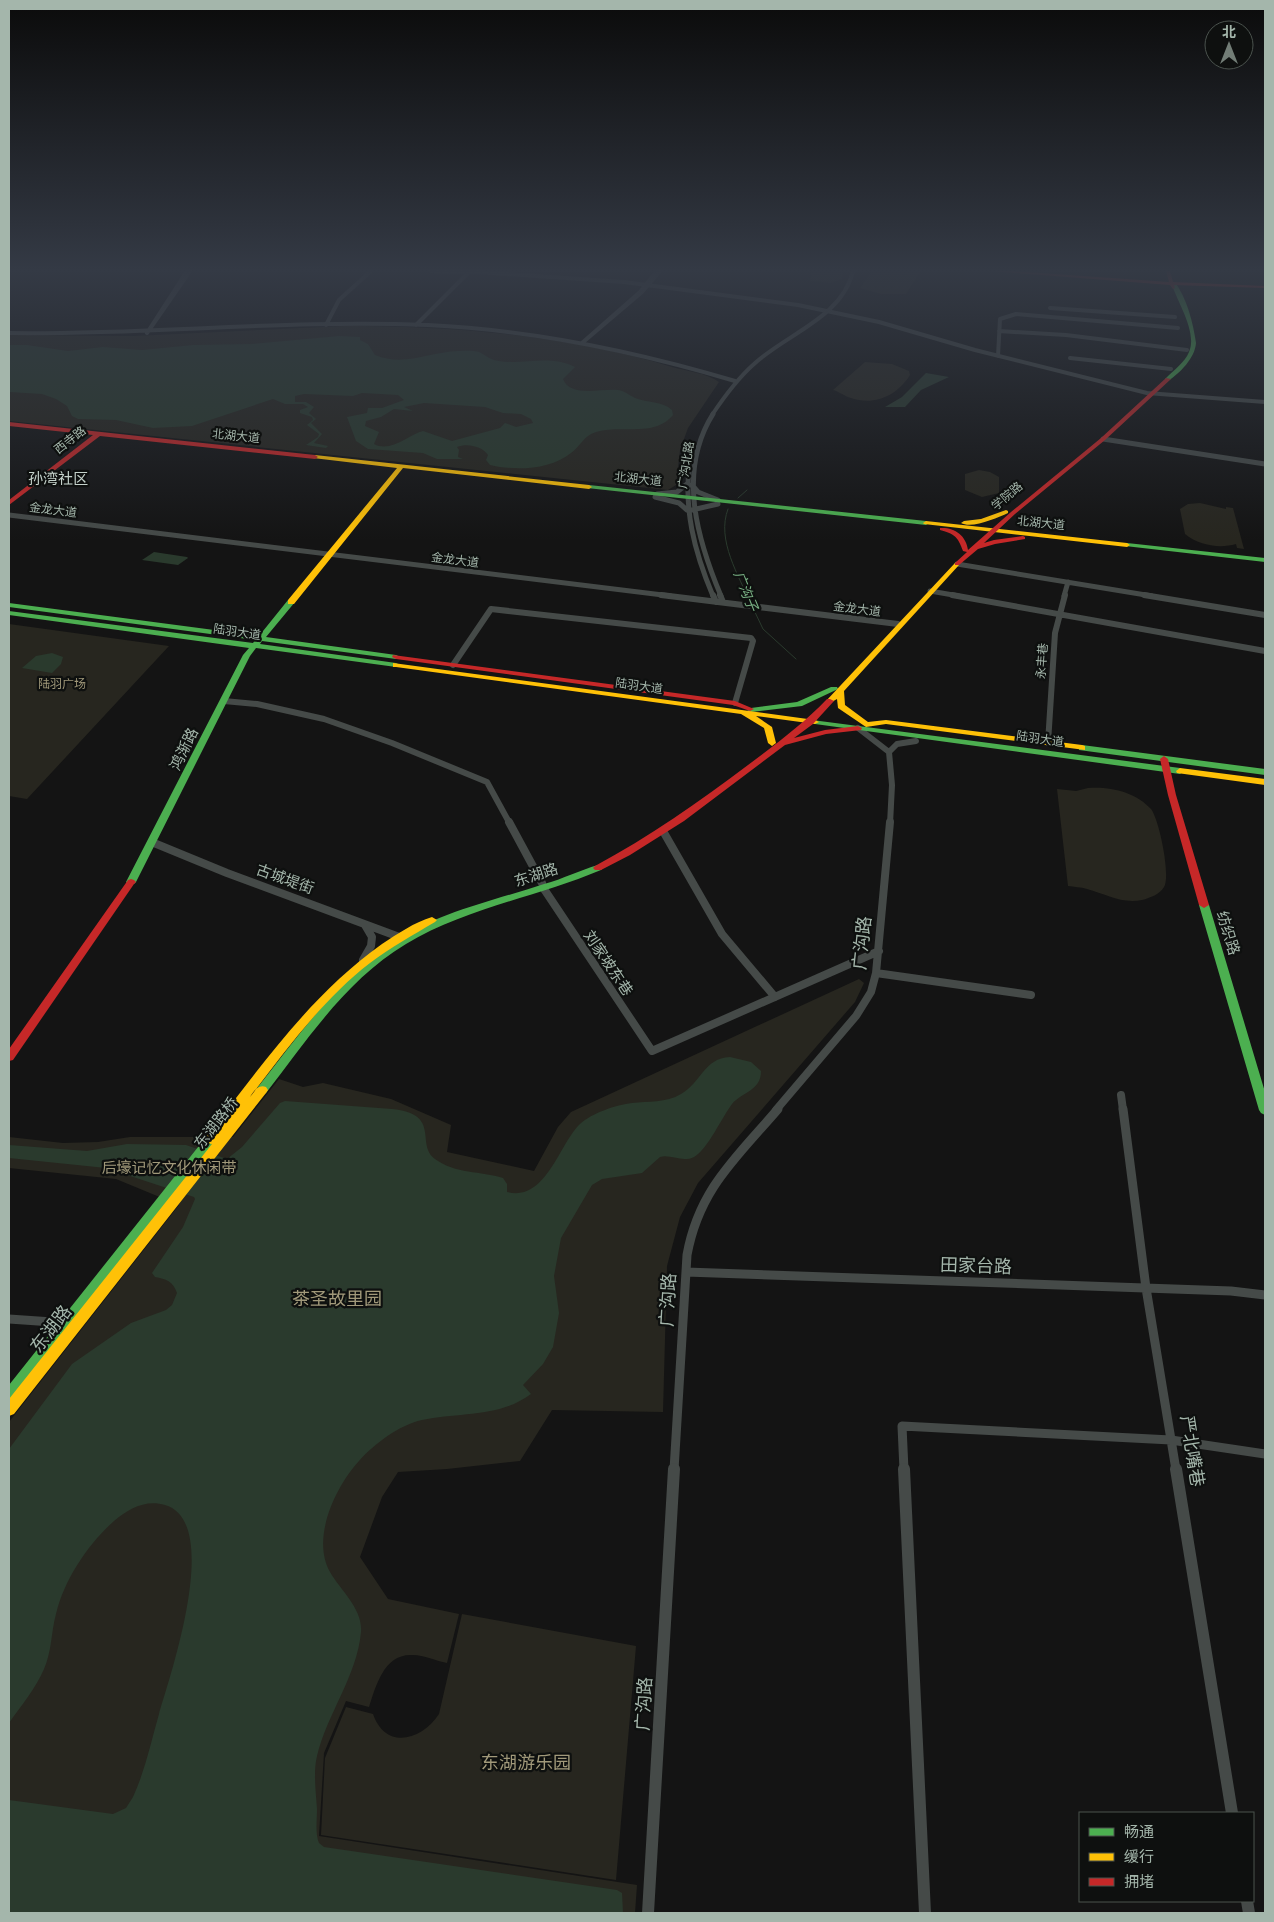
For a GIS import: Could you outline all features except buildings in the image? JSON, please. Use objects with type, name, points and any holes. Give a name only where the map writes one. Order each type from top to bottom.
[{"type":"main road","name":"学院路","points":[[808,720],[895,624],[968,550],[1149,395],[1178,361]]},
{"type":"main road","name":"学院路","points":[[1010,513],[1103,439],[1185,361]]},
{"type":"main road","name":"北湖大道","points":[[9,425],[121,439],[655,495],[689,503],[719,502],[1265,561]]},
{"type":"main road","name":"北湖大道","points":[[9,425],[400,468]]},
{"type":"main road","points":[[68,433],[81,440],[82,447],[99,441],[121,439]]},
{"type":"main road","name":"西寺路","points":[[9,503],[97,435]]},
{"type":"main road","name":"鸿渐路","points":[[9,1057],[135,878],[224,700],[255,645],[400,468]]},
{"type":"main road","points":[[930,525],[977,522],[1010,513],[1018,527],[1036,536]]},
{"type":"main road","points":[[930,525],[961,537],[968,550],[994,542],[1036,536]]},
{"type":"main road","name":"学院路","points":[[895,624],[957,564],[968,550]]},
{"type":"main road","points":[[9,605],[232,635],[255,645],[717,713],[799,704],[837,690],[841,706],[862,727]]},
{"type":"main road","points":[[22,612],[51,610]]},
{"type":"main road","name":"陆羽大道","points":[[9,612],[22,612],[255,645]]},
{"type":"main road","name":"陆羽大道","points":[[9,612],[71,622],[255,645]]},
{"type":"main road","points":[[9,619],[230,649],[255,645],[453,665],[735,703],[762,721],[771,732],[775,744],[825,732],[886,722],[1048,743],[1265,789]]},
{"type":"main road","points":[[71,622],[80,628]]},
{"type":"main road","name":"陆羽大道","points":[[746,711],[1265,780]]},
{"type":"main road","name":"东湖路","points":[[543,886],[625,849],[808,720]]},
{"type":"main road","name":"陆羽大道","points":[[862,727],[1166,767]]},
{"type":"main road","points":[[898,733],[916,741],[1166,767],[1265,772]]},
{"type":"main road","name":"东湖路","points":[[275,1066],[325,997],[360,964],[402,938],[449,913],[543,886],[608,864],[663,830],[775,744]]},
{"type":"main road","name":"纺织路","points":[[1166,767],[1265,1110]]},
{"type":"main road","name":"东湖路","points":[[275,1066],[341,991],[402,938]]},
{"type":"main road","name":"东湖路桥","points":[[115,1266],[275,1066]]},
{"type":"main road","name":"东湖路","points":[[9,1394],[64,1323],[115,1266]]},
{"type":"main road","name":"东湖路","points":[[9,1408],[76,1324],[115,1266]]},
{"type":"street","points":[[666,361],[733,381]]},
{"type":"street","name":"广沟北路","points":[[716,602],[695,548],[689,503],[689,485],[704,430],[714,409],[733,381],[757,361]]},
{"type":"street","points":[[1016,361],[1149,395],[1265,402]]},
{"type":"street","points":[[1018,361],[1149,395]]},
{"type":"street","points":[[1095,361],[1171,369]]},
{"type":"street","points":[[1103,439],[1265,464]]},
{"type":"street","points":[[655,495],[677,492],[689,485],[701,494],[719,502]]},
{"type":"street","name":"广沟北路","points":[[689,503],[702,554],[723,602]]},
{"type":"street","name":"金龙大道","points":[[9,515],[895,624]]},
{"type":"street","points":[[957,564],[1265,615]]},
{"type":"street","name":"永丰巷","points":[[1048,743],[1055,633],[1058,614],[1062,608],[1068,582]]},
{"type":"street","points":[[930,591],[1265,650]]},
{"type":"street","points":[[453,665],[488,611],[491,610],[750,638],[753,641],[735,703]]},
{"type":"street","name":"刘家坡东巷","points":[[224,700],[257,702],[314,717],[488,782],[564,924],[652,1051],[775,997]]},
{"type":"street","points":[[862,727],[889,752],[892,746],[916,741]]},
{"type":"street","name":"广沟路","points":[[648,1913],[686,1272],[690,1235],[702,1200],[856,1016],[870,992],[876,973],[892,800],[889,752]]},
{"type":"street","points":[[663,830],[722,934],[775,997],[878,951]]},
{"type":"street","name":"古城堤街","points":[[154,843],[227,873],[402,938]]},
{"type":"street","points":[[360,964],[370,949],[373,936],[370,929],[361,922]]},
{"type":"street","points":[[876,973],[1031,995]]},
{"type":"street","name":"严北嘴巷","points":[[1120,1095],[1146,1288],[1232,1812]]},
{"type":"street","name":"田家台路","points":[[686,1272],[1146,1288],[1265,1295]]},
{"type":"street","points":[[9,1319],[76,1324]]},
{"type":"street","points":[[925,1913],[902,1426],[1171,1440],[1265,1454]]},
{"type":"green space","points":[[9,361],[649,361],[703,374],[719,382],[688,428],[680,450],[676,485],[668,490],[9,421]]},
{"type":"green space","points":[[865,362],[892,364],[909,371],[910,375],[899,389],[876,400],[860,400],[833,390]]},
{"type":"green space","points":[[979,470],[990,472],[999,477],[999,493],[982,497],[965,490],[965,474]]},
{"type":"green space","points":[[1200,503],[1226,509],[1226,507],[1233,508],[1244,549],[1237,548],[1236,544],[1223,546],[1209,545],[1196,541],[1185,534],[1180,509],[1188,504]]},
{"type":"green space","name":"陆羽广场","points":[[9,624],[169,646],[27,799],[9,796]]},
{"type":"green space","points":[[1088,788],[1122,791],[1138,798],[1151,809],[1160,835],[1166,872],[1164,887],[1157,894],[1142,900],[1127,901],[1085,888],[1068,886],[1057,789],[1076,791]]},
{"type":"green space","name":"茶圣故里园","points":[[859,979],[864,983],[855,1002],[698,1183],[680,1217],[667,1266],[663,1412],[552,1410],[520,1461],[398,1472],[382,1497],[360,1557],[388,1599],[459,1614],[447,1663],[417,1655],[403,1656],[395,1659],[388,1665],[378,1681],[369,1707],[346,1701],[324,1753],[319,1836],[637,1885],[635,1913],[9,1913],[9,1422],[179,1205],[116,1179],[9,1168],[9,1137],[63,1143],[98,1142],[130,1137],[233,1137],[279,1079],[303,1087],[323,1083],[391,1099],[451,1125],[447,1152],[534,1171],[558,1127],[571,1112]]},
{"type":"green space","name":"东湖游乐园","points":[[462,1614],[636,1646],[616,1880],[321,1835],[325,1758],[346,1707],[373,1714],[379,1726],[386,1733],[395,1737],[404,1738],[414,1735],[432,1723],[439,1714]]},
{"type":"shaded area","points":[[9,361],[553,361],[575,367],[563,379],[572,388],[587,391],[611,390],[625,392],[640,400],[664,405],[672,410],[673,415],[665,422],[647,428],[596,432],[588,436],[563,459],[553,463],[532,468],[510,468],[490,465],[486,460],[488,455],[482,449],[474,446],[465,445],[457,447],[459,450],[458,457],[463,459],[437,459],[423,453],[368,449],[356,441],[347,417],[367,413],[368,408],[382,408],[404,400],[398,395],[362,393],[353,396],[304,394],[295,396],[295,402],[306,402],[314,407],[309,413],[316,419],[311,423],[322,434],[314,443],[328,446],[326,448],[306,445],[318,437],[319,434],[307,425],[313,420],[312,417],[300,413],[300,410],[308,407],[303,404],[285,404],[273,399],[192,426],[153,428],[116,420],[78,419],[72,416],[67,406],[56,399],[42,394],[9,392]],"holes":[[[424,403],[485,407],[503,413],[521,414],[531,419],[533,423],[516,427],[505,423],[500,428],[452,441],[423,431],[387,446],[374,444],[379,432],[365,426],[366,421],[381,417],[394,409],[413,411],[404,407]]]},
{"type":"shaded area","points":[[926,373],[949,377],[921,390],[905,407],[885,407],[902,397]]},
{"type":"shaded area","points":[[154,552],[188,558],[178,565],[142,560]]},
{"type":"shaded area","points":[[52,653],[63,657],[61,664],[52,673],[22,668],[36,656]]},
{"type":"shaded area","name":"茶圣故里园","points":[[730,1057],[751,1062],[761,1071],[760,1078],[754,1087],[732,1104],[710,1140],[699,1153],[690,1159],[660,1157],[642,1173],[602,1179],[592,1185],[561,1238],[554,1276],[559,1313],[553,1347],[543,1364],[523,1385],[531,1394],[519,1402],[492,1411],[413,1422],[387,1436],[365,1455],[350,1472],[334,1499],[324,1529],[325,1559],[330,1572],[359,1616],[361,1632],[354,1664],[317,1756],[315,1782],[319,1843],[324,1847],[617,1890],[622,1893],[623,1913],[9,1913],[9,1800],[113,1814],[126,1808],[133,1797],[148,1756],[173,1668],[188,1602],[191,1569],[190,1539],[182,1517],[165,1505],[158,1503],[144,1504],[125,1513],[114,1521],[95,1540],[71,1576],[56,1614],[49,1655],[44,1669],[33,1690],[9,1723],[9,1449],[72,1364],[131,1323],[166,1310],[172,1305],[177,1293],[173,1286],[166,1280],[155,1277],[152,1273],[183,1227],[195,1199],[194,1197],[106,1168],[9,1158],[9,1145],[87,1151],[127,1144],[186,1145],[227,1159],[242,1147],[280,1103],[285,1101],[392,1109],[407,1112],[417,1117],[425,1130],[429,1153],[435,1159],[460,1170],[503,1178],[507,1184],[507,1192],[520,1193],[532,1188],[542,1180],[572,1133],[585,1120],[604,1110],[619,1106],[675,1097],[688,1089],[708,1066],[721,1058]]},
{"type":"waterway","name":"广沟子","points":[[738,498],[747,490]]},
{"type":"waterway","name":"广沟子","points":[[728,509],[725,533],[730,558],[751,604]]},
{"type":"waterway","name":"广沟子","points":[[753,608],[763,629],[796,659]]},
{"type":"traffic: fast","points":[[1168,379],[1186,361]]},
{"type":"traffic: fast","points":[[589,487],[926,523]]},
{"type":"traffic: fast","points":[[1127,545],[1265,560]]},
{"type":"traffic: fast","points":[[131,882],[247,655],[291,602]]},
{"type":"traffic: fast","points":[[9,605],[396,657]]},
{"type":"traffic: fast","points":[[9,613],[396,665]]},
{"type":"traffic: fast","points":[[751,710],[799,704],[834,689]]},
{"type":"traffic: fast","points":[[815,722],[1180,771]]},
{"type":"traffic: fast","points":[[1082,748],[1265,772]]},
{"type":"traffic: fast","points":[[262,1090],[338,995],[355,978],[393,947],[449,919],[484,906],[566,881],[598,868]]},
{"type":"traffic: fast","points":[[1204,905],[1265,1110]]},
{"type":"traffic: fast","points":[[9,1395],[210,1140]]},
{"type":"traffic: slow","points":[[315,457],[589,487]]},
{"type":"traffic: slow","points":[[291,602],[402,466]]},
{"type":"traffic: slow","points":[[964,523],[982,521],[1006,512]]},
{"type":"traffic: slow","points":[[926,523],[1127,545]]},
{"type":"traffic: slow","points":[[830,701],[957,564]]},
{"type":"traffic: slow","points":[[396,665],[815,722]]},
{"type":"traffic: slow","points":[[840,691],[841,706],[866,725]]},
{"type":"traffic: slow","points":[[743,712],[768,727],[772,743]]},
{"type":"traffic: slow","points":[[866,725],[886,722],[1082,748]]},
{"type":"traffic: slow","points":[[1180,771],[1265,782]]},
{"type":"traffic: slow","points":[[210,1140],[283,1046],[336,987],[365,961],[397,939],[432,920]]},
{"type":"traffic: slow","points":[[9,1409],[262,1090]]},
{"type":"traffic: jam","points":[[957,564],[1013,513],[1103,439],[1168,379]]},
{"type":"traffic: jam","points":[[9,424],[315,457]]},
{"type":"traffic: jam","points":[[9,503],[98,434]]},
{"type":"traffic: jam","points":[[942,529],[958,535],[963,541],[965,550]]},
{"type":"traffic: jam","points":[[979,547],[994,542],[1023,538]]},
{"type":"traffic: jam","points":[[396,657],[735,703],[750,709]]},
{"type":"traffic: jam","points":[[598,868],[681,819],[810,722],[830,701]]},
{"type":"traffic: jam","points":[[786,743],[825,732],[858,728]]},
{"type":"traffic: jam","points":[[1164,759],[1172,795],[1204,905]]},
{"type":"traffic: jam","points":[[9,1057],[131,882]]},
{"type":"district","name":"孙湾社区","points":[[58,479]]},
{"type":"park label","name":"后壕记忆文化休闲带","points":[[169,1168]]}]
